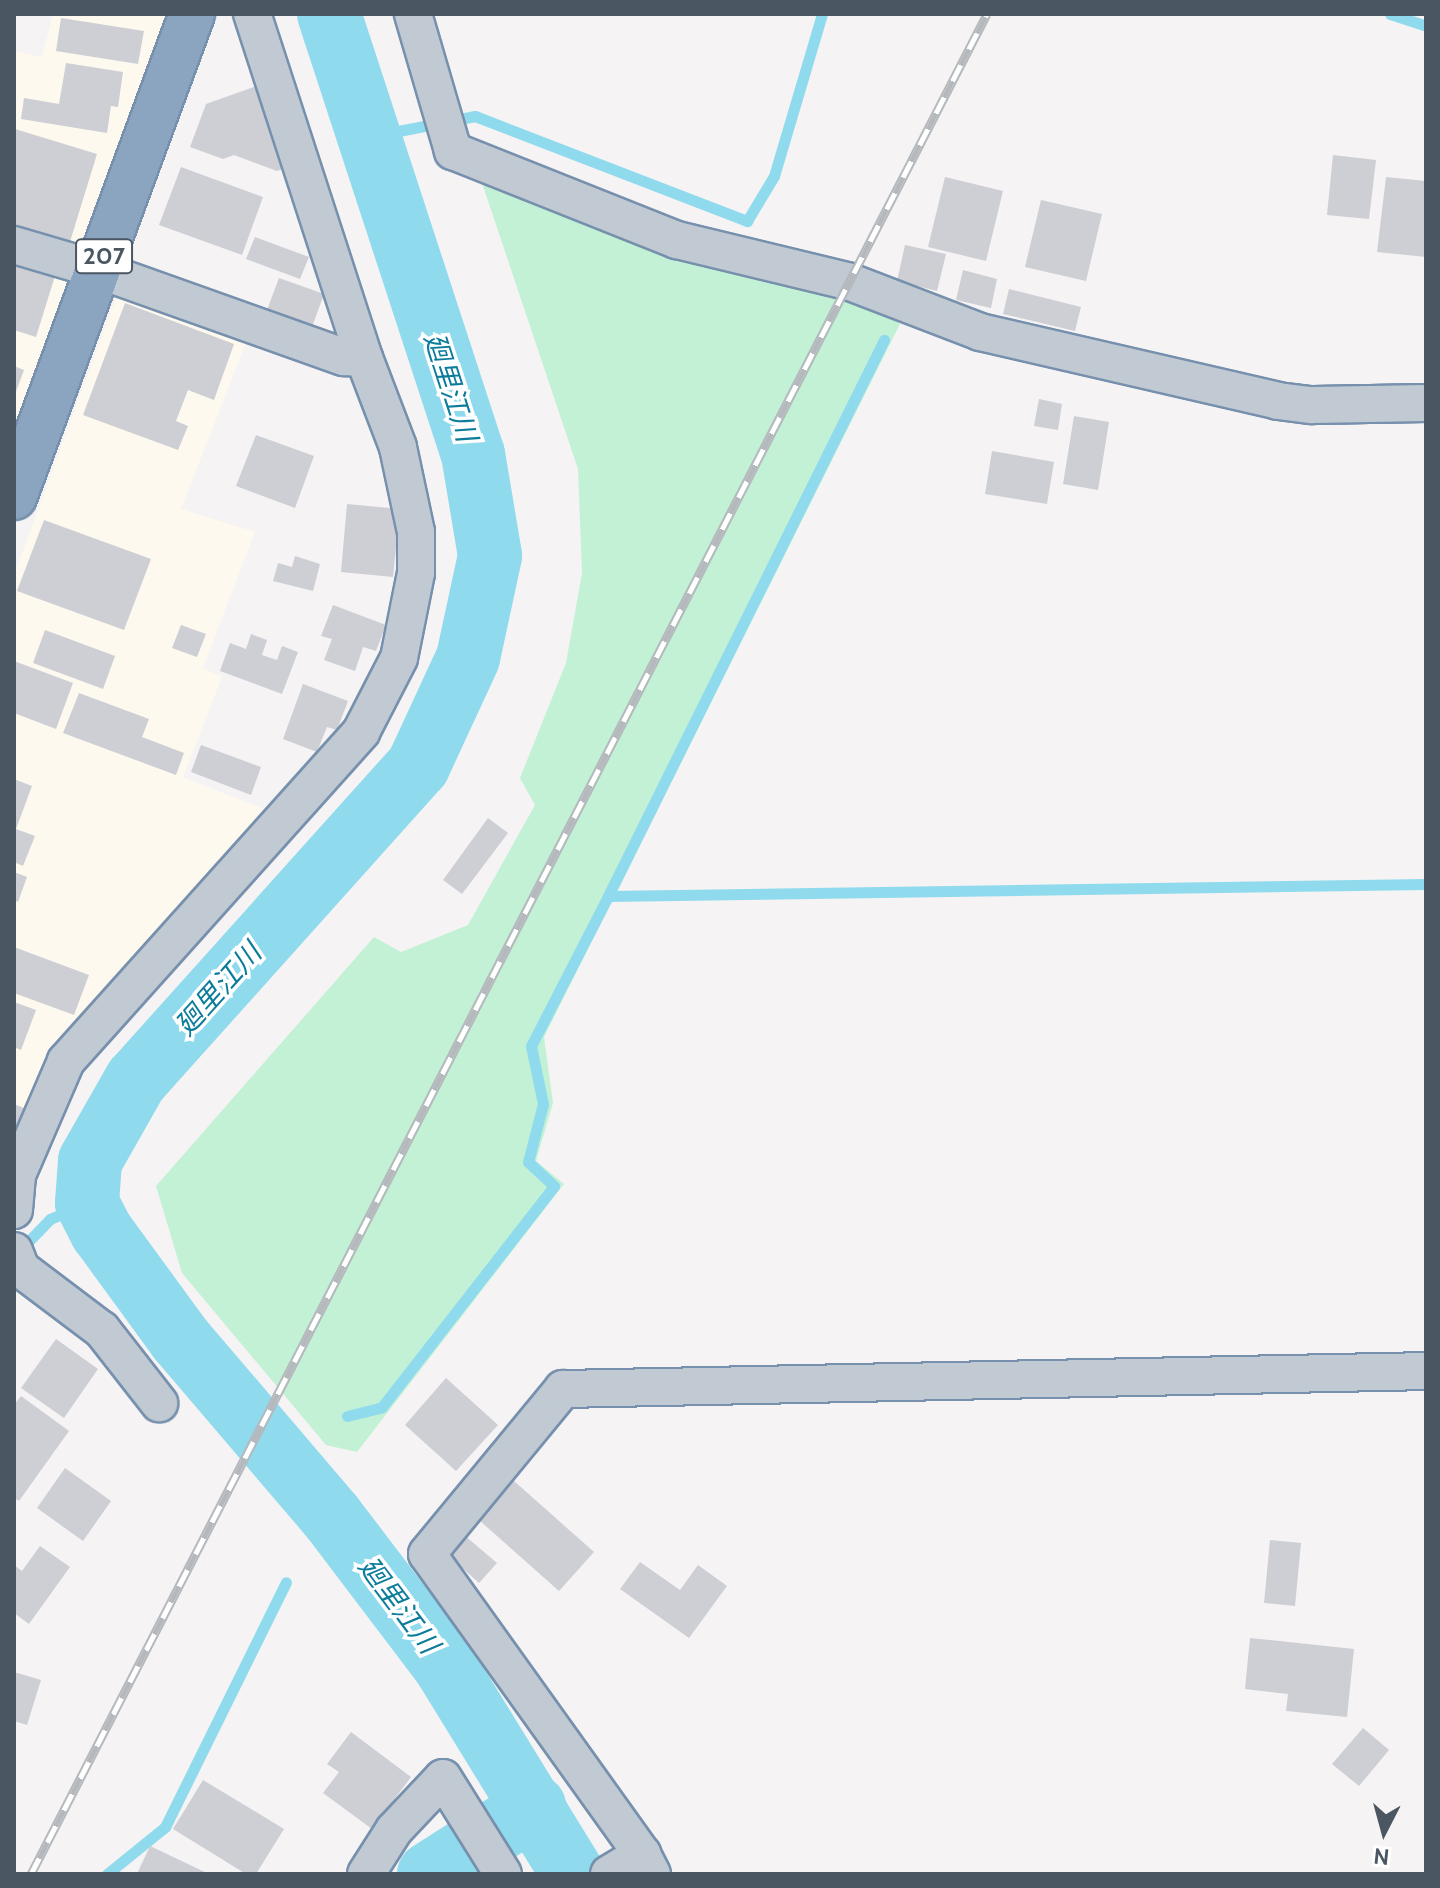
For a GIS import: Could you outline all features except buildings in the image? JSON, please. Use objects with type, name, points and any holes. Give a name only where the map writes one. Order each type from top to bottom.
[{"type":"highway","name":"207","points":[[14,497],[192,14]]},
{"type":"street","points":[[14,1210],[17,1175],[66,1061],[361,732],[399,658],[416,573],[416,532],[398,447],[364,358],[252,14]]},
{"type":"street","points":[[413,14],[453,151],[677,240],[850,282],[980,332],[1278,401],[1313,405],[1426,403]]},
{"type":"street","points":[[14,245],[99,270],[344,357],[364,358]]},
{"type":"street","points":[[18,1260],[102,1330],[159,1403]]},
{"type":"street","points":[[609,1874],[647,1864],[427,1554],[563,1389],[1426,1371]]},
{"type":"street","points":[[366,1874],[394,1830],[443,1778],[499,1867]]},
{"type":"shaded area","points":[[53,14],[166,14],[14,429],[14,51],[42,57]]},
{"type":"shaded area","points":[[120,287],[249,335],[181,509],[255,532],[203,668],[222,677],[183,777],[274,813],[57,1055],[14,1163],[14,575]]},
{"type":"green space","points":[[479,174],[863,298],[900,324],[544,1037],[553,1103],[536,1161],[564,1184],[357,1452],[326,1445],[182,1273],[156,1186],[374,937],[401,952],[468,925],[535,805],[520,778],[566,663],[582,573],[578,469]]},
{"type":"waterway","name":"廻里江川","points":[[329,14],[473,454],[490,556],[468,658],[418,766],[136,1080],[90,1161],[87,1203],[102,1232],[180,1339],[332,1517],[445,1666],[573,1874]]},
{"type":"waterway","points":[[368,137],[475,116],[747,221],[774,176],[822,14]]},
{"type":"waterway","points":[[1390,14],[1426,26]]},
{"type":"waterway","points":[[608,896],[884,340]]},
{"type":"waterway","points":[[347,1416],[382,1407],[554,1186],[528,1162],[543,1104],[531,1046],[608,896],[1426,884]]},
{"type":"waterway","points":[[20,1250],[50,1219],[87,1203]]},
{"type":"waterway","points":[[107,1874],[165,1827],[286,1582]]},
{"type":"waterway","points":[[429,1874],[534,1807]]},
{"type":"railway","points":[[31,1874],[987,14]]}]
